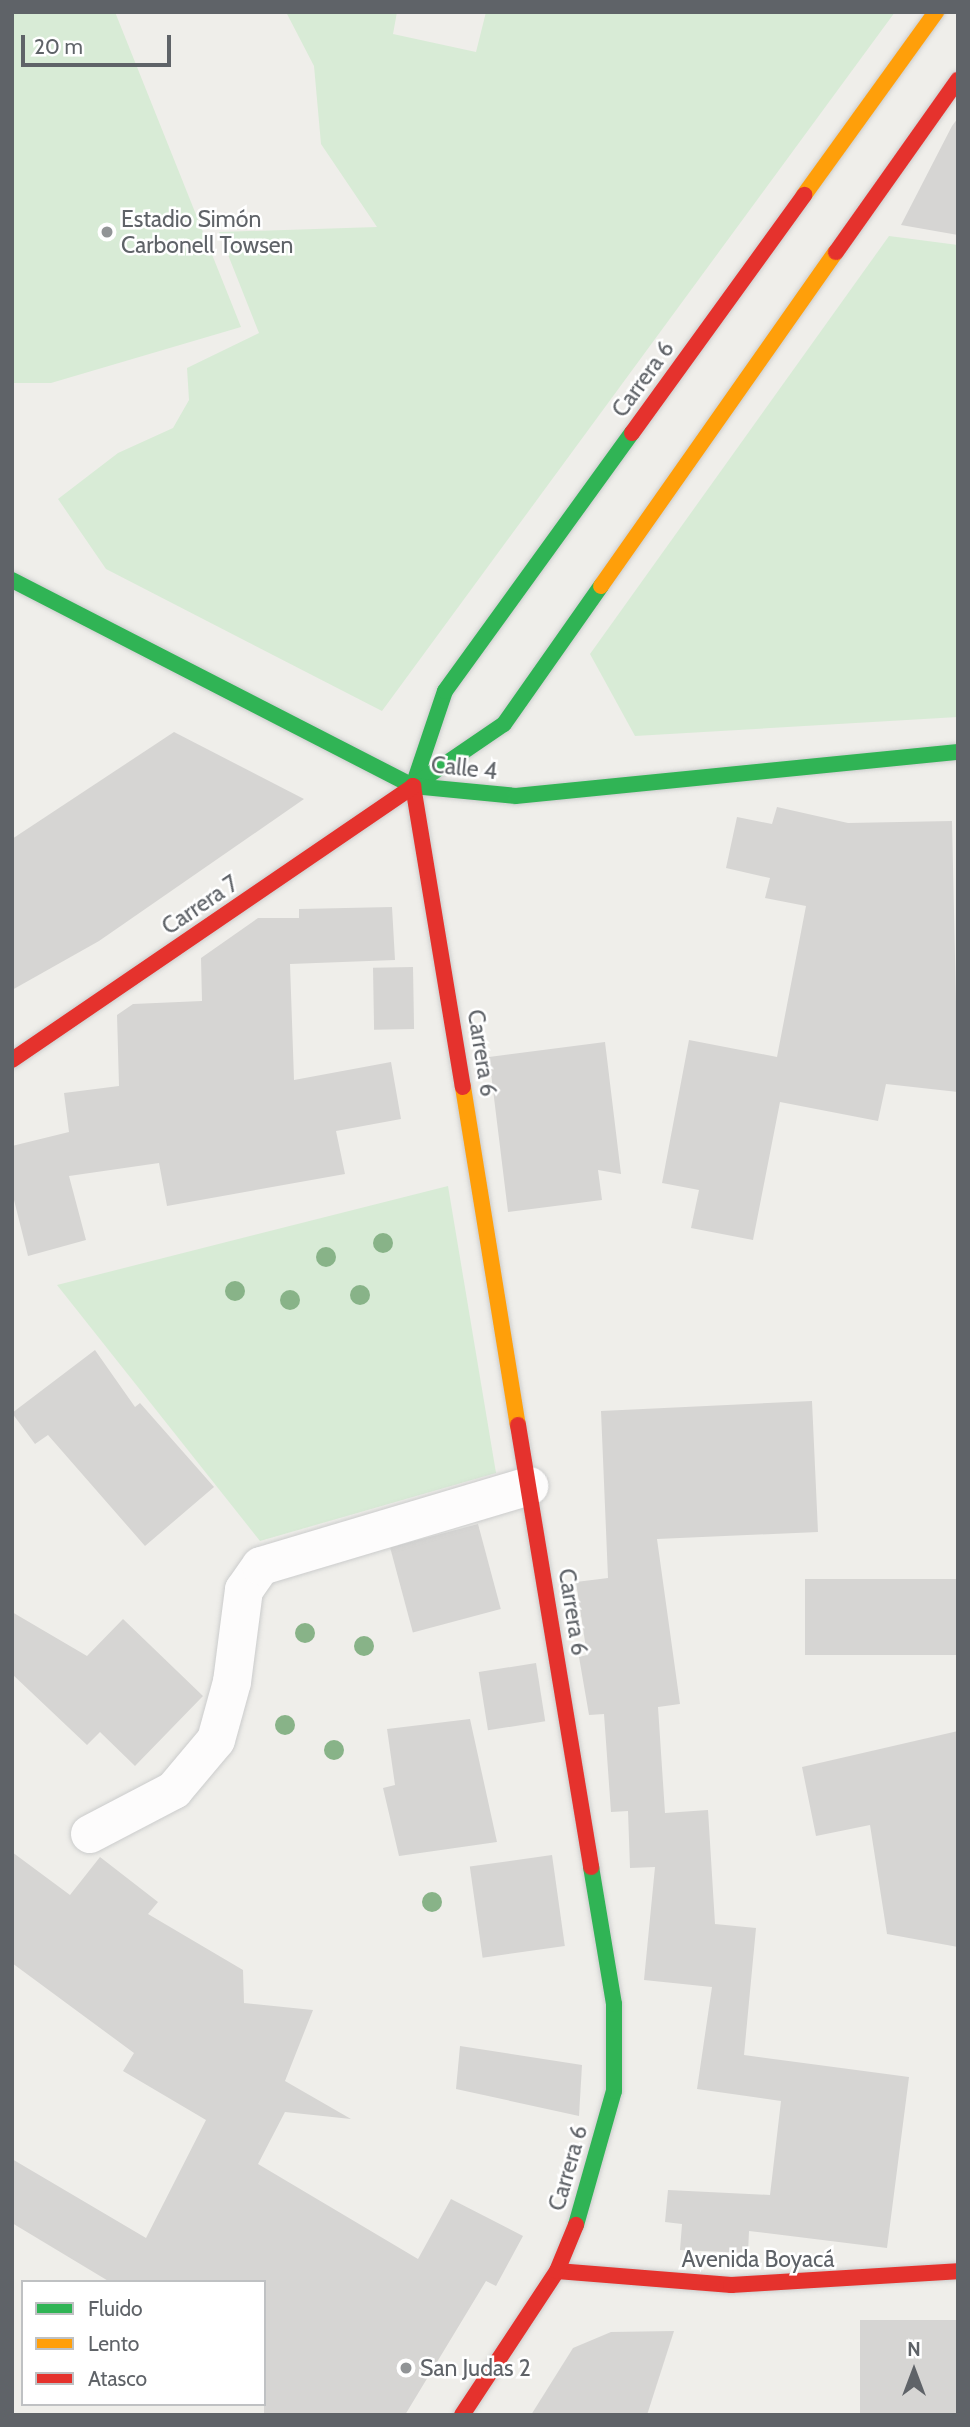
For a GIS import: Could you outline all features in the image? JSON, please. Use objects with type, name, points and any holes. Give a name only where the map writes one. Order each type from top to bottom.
[{"type":"street","name":"Carrera 6","points":[[462,2415],[557,2270],[614,2091],[614,2004],[413,786],[445,691],[936,12]]},
{"type":"street","points":[[413,786],[504,724],[958,80]]},
{"type":"street","name":"Calle 4","points":[[12,580],[413,786],[516,796],[577,792],[958,751]]},
{"type":"street","name":"Carrera 7","points":[[12,1060],[413,786]]},
{"type":"street","points":[[90,1834],[174,1790],[216,1740],[232,1682],[244,1590],[261,1566],[529,1486]]},
{"type":"street","name":"Avenida Boyacá","points":[[557,2270],[731,2285],[869,2281],[958,2271]]},
{"type":"green space","name":"Estadio Simón Carbonell Towsen","points":[[12,12],[115,12],[241,327],[51,383],[12,383]]},
{"type":"green space","points":[[286,12],[397,12],[393,34],[476,52],[486,12],[895,12],[382,711],[106,569],[58,499],[118,453],[173,428],[189,400],[187,368],[259,333],[219,232],[377,227],[321,144],[314,66]]},
{"type":"green space","points":[[889,236],[958,245],[958,717],[635,736],[590,654]]},
{"type":"green space","points":[[448,1186],[496,1473],[260,1541],[57,1285]]},
{"type":"building","points":[[958,118],[958,235],[901,225],[952,126]]},
{"type":"building","points":[[174,732],[304,799],[99,941],[12,990],[12,839]]},
{"type":"building","points":[[777,807],[848,823],[952,821],[958,1092],[886,1084],[878,1121],[780,1102],[753,1240],[691,1228],[699,1190],[662,1183],[689,1040],[777,1057],[806,906],[765,898],[770,878],[726,868],[737,817],[772,824]]},
{"type":"building","points":[[392,907],[395,960],[290,964],[294,1080],[391,1062],[401,1119],[336,1131],[345,1174],[167,1206],[159,1163],[69,1176],[86,1240],[28,1256],[12,1192],[12,1146],[69,1132],[64,1093],[119,1086],[117,1015],[133,1004],[202,1001],[201,958],[258,918],[299,918],[299,909]]},
{"type":"building","points":[[413,967],[414,1029],[374,1030],[373,968]]},
{"type":"building","points":[[605,1042],[621,1174],[598,1170],[602,1200],[508,1212],[489,1057]]},
{"type":"building","points":[[95,1350],[135,1407],[140,1403],[214,1487],[145,1546],[48,1435],[35,1444],[12,1413]]},
{"type":"building","points":[[812,1401],[818,1532],[657,1539],[680,1704],[658,1707],[665,1813],[708,1810],[715,1924],[756,1928],[744,2055],[909,2077],[887,2248],[749,2231],[748,2253],[680,2250],[682,2224],[665,2222],[668,2190],[770,2195],[781,2101],[697,2089],[712,1987],[644,1980],[655,1867],[630,1868],[628,1811],[611,1812],[604,1714],[589,1715],[579,1657],[587,1655],[576,1582],[608,1578],[601,1411]]},
{"type":"building","points":[[478,1524],[501,1609],[413,1633],[390,1548]]},
{"type":"building","points":[[805,1579],[958,1579],[958,1655],[805,1655]]},
{"type":"building","points":[[12,1612],[87,1656],[123,1619],[203,1696],[135,1766],[100,1732],[87,1745],[12,1674]]},
{"type":"building","points":[[536,1663],[545,1721],[488,1730],[479,1672]]},
{"type":"building","points":[[470,1719],[497,1842],[399,1856],[383,1788],[395,1785],[387,1729]]},
{"type":"building","points":[[958,1731],[958,1947],[887,1934],[870,1825],[816,1836],[802,1767]]},
{"type":"building","points":[[12,1852],[70,1895],[100,1857],[158,1902],[148,1914],[243,1970],[244,2003],[313,2010],[285,2081],[351,2119],[285,2112],[258,2164],[418,2259],[451,2199],[523,2236],[496,2286],[486,2281],[405,2415],[264,2415],[266,2280],[107,2280],[12,2223],[12,2159],[146,2238],[206,2120],[123,2071],[134,2053],[12,1963]]},
{"type":"building","points":[[552,1855],[565,1946],[483,1958],[470,1867]]},
{"type":"building","points":[[460,2046],[582,2065],[579,2116],[456,2089]]},
{"type":"building","points":[[860,2320],[958,2320],[958,2415],[860,2415]]},
{"type":"building","points":[[674,2331],[647,2415],[531,2415],[573,2348],[611,2332]]},
{"type":"traffic: fast","points":[[413,786],[445,691],[632,433]]},
{"type":"traffic: fast","points":[[12,580],[413,786]]},
{"type":"traffic: fast","points":[[413,786],[504,724],[601,586]]},
{"type":"traffic: fast","points":[[413,786],[516,796],[958,752]]},
{"type":"traffic: fast","points":[[576,2225],[614,2091],[614,2004],[591,1867]]},
{"type":"traffic: slow","points":[[804,195],[936,12]]},
{"type":"traffic: slow","points":[[601,586],[836,252]]},
{"type":"traffic: slow","points":[[463,1087],[518,1425]]},
{"type":"traffic: jam","points":[[836,252],[958,80]]},
{"type":"traffic: jam","points":[[632,433],[804,195]]},
{"type":"traffic: jam","points":[[413,786],[463,1087]]},
{"type":"traffic: jam","points":[[12,1060],[413,786]]},
{"type":"traffic: jam","points":[[518,1425],[591,1867]]},
{"type":"traffic: jam","points":[[462,2415],[557,2271],[576,2225]]},
{"type":"traffic: jam","points":[[557,2271],[731,2285],[958,2271]]},
{"type":"place","name":"Estadio Simón Carbonell Towsen","points":[[107,232]]},
{"type":"place","name":"San Judas 2","points":[[406,2368]]}]
